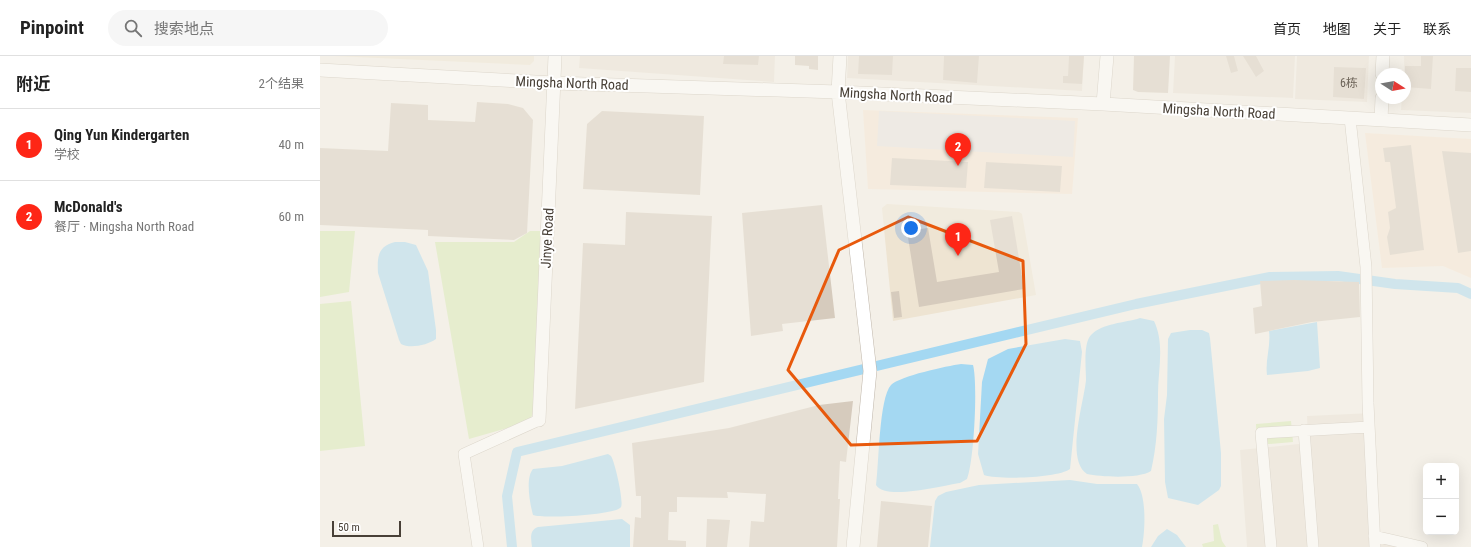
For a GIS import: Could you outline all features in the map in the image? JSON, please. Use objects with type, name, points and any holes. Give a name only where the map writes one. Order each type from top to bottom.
[{"type":"street","name":"Jinye Road","points":[[539,420],[555,56]]},
{"type":"street","points":[[840,56],[838,92],[870,366],[853,547]]},
{"type":"street","points":[[1103,104],[1107,56]]},
{"type":"street","points":[[1382,68],[1383,56]]},
{"type":"street","name":"Mingsha North Road","points":[[320,70],[554,83],[838,92],[1103,104],[1471,125]]},
{"type":"street","points":[[1381,120],[1382,104]]},
{"type":"street","points":[[1350,118],[1366,267],[1369,427],[1374,542],[1422,547]]},
{"type":"street","points":[[478,547],[464,454],[539,420]]},
{"type":"street","points":[[1271,547],[1261,433],[1369,427]]},
{"type":"street","points":[[1304,430],[1313,547]]},
{"type":"highlighted area","points":[[908,217],[1023,261],[1026,344],[977,441],[851,445],[788,370],[839,250]]},
{"type":"shaded area","points":[[334,56],[534,56],[534,61],[530,65]]},
{"type":"shaded area","points":[[580,56],[775,56],[774,82],[579,68]]},
{"type":"shaded area","points":[[848,56],[1084,56],[1082,91],[847,78]]},
{"type":"shaded area","points":[[1175,56],[1295,56],[1293,98],[1173,93]]},
{"type":"shaded area","points":[[1297,56],[1369,56],[1367,102],[1295,99]]},
{"type":"shaded area","points":[[1404,56],[1471,56],[1471,113],[1401,110],[1402,104],[1411,104],[1411,68],[1404,68]]},
{"type":"shaded area","points":[[863,110],[1078,118],[1072,194],[868,189]]},
{"type":"shaded area","points":[[879,111],[1075,121],[1073,157],[877,146]]},
{"type":"shaded area","points":[[1365,133],[1471,139],[1471,278],[1443,266],[1382,268]]},
{"type":"shaded area","points":[[887,204],[1019,212],[1022,214],[1036,295],[893,321],[882,208]]},
{"type":"shaded area","points":[[1372,413],[1379,533],[1418,547],[1247,547],[1240,450],[1308,443],[1307,416]]},
{"type":"green space","points":[[320,231],[355,231],[349,292],[320,297]]},
{"type":"green space","points":[[530,231],[544,231],[536,409],[530,419],[521,424],[469,439],[435,242],[514,242]]},
{"type":"green space","points":[[351,301],[365,446],[320,451],[320,304]]},
{"type":"green space","points":[[1291,421],[1293,442],[1257,445],[1256,424]]},
{"type":"green space","points":[[1218,524],[1222,541],[1226,547],[1203,547],[1202,544],[1214,541],[1213,525]]},
{"type":"water","points":[[395,242],[405,242],[416,245],[428,271],[436,339],[424,345],[409,346],[401,344],[378,273],[378,257],[382,249],[385,246]]},
{"type":"water","points":[[1140,318],[1154,321],[1160,348],[1157,433],[1151,471],[1145,474],[1129,476],[1101,476],[1087,474],[1081,467],[1077,456],[1076,444],[1086,380],[1088,339],[1101,328]]},
{"type":"water","points":[[1317,322],[1320,368],[1308,371],[1267,375],[1269,331]]},
{"type":"water","points":[[1202,330],[1209,333],[1221,453],[1221,486],[1219,490],[1198,505],[1168,498],[1165,482],[1164,419],[1167,395],[1168,339],[1171,333]]},
{"type":"water","points":[[1065,339],[1080,341],[1082,352],[1070,469],[1054,474],[1015,478],[992,477],[984,475],[978,454],[982,382],[988,359],[1008,349]]},
{"type":"water","points":[[961,364],[973,365],[975,388],[972,457],[967,479],[960,483],[916,491],[891,492],[882,490],[876,485],[880,432],[884,403],[891,385],[913,375]]},
{"type":"water","points":[[608,454],[613,460],[617,473],[622,504],[621,507],[607,512],[579,516],[550,517],[533,515],[529,478],[533,469],[562,466]]},
{"type":"water","points":[[1070,480],[1097,484],[1137,484],[1144,505],[1144,533],[1142,547],[930,547],[935,501],[938,496],[946,492],[979,485]]},
{"type":"water","points":[[622,519],[630,525],[630,547],[532,547],[532,533],[535,528],[538,527]]},
{"type":"water","points":[[1167,529],[1177,535],[1186,547],[1151,547],[1158,536]]},
{"type":"building","points":[[724,56],[759,56],[758,65],[723,64]]},
{"type":"building","points":[[795,56],[818,56],[818,70],[809,69],[809,66],[795,65]]},
{"type":"building","points":[[859,56],[893,56],[892,75],[858,74]]},
{"type":"building","points":[[944,56],[979,56],[977,83],[943,80]]},
{"type":"building","points":[[1069,56],[1084,56],[1082,84],[1063,83],[1063,76],[1068,76]]},
{"type":"building","points":[[1134,56],[1170,56],[1168,93],[1138,92],[1133,90]]},
{"type":"building","points":[[1226,56],[1234,56],[1238,71],[1231,73]]},
{"type":"building","points":[[1243,56],[1256,56],[1264,71],[1256,77]]},
{"type":"building","points":[[1421,56],[1433,56],[1431,89],[1411,87],[1411,68],[1405,68],[1405,66],[1421,66]]},
{"type":"building","points":[[1334,67],[1366,68],[1364,99],[1333,97]]},
{"type":"building","points":[[1456,68],[1471,68],[1471,92],[1455,91]]},
{"type":"building","points":[[477,102],[508,104],[523,108],[533,120],[527,233],[514,240],[428,236],[428,230],[320,225],[320,148],[388,151],[391,103],[428,105],[428,120],[475,122]]},
{"type":"building","points":[[602,111],[704,116],[700,195],[583,189],[587,124]]},
{"type":"building","points":[[1411,145],[1424,250],[1390,255],[1387,237],[1390,228],[1388,212],[1396,208],[1390,162],[1385,162],[1383,148]]},
{"type":"building","points":[[1442,151],[1471,153],[1471,251],[1458,253]]},
{"type":"building","points":[[892,158],[968,162],[966,188],[890,185]]},
{"type":"building","points":[[986,162],[1062,166],[1060,192],[984,188]]},
{"type":"building","points":[[822,205],[835,318],[782,324],[783,331],[751,336],[742,213]]},
{"type":"building","points":[[626,212],[712,216],[704,382],[575,409],[583,243],[625,245]]},
{"type":"building","points":[[1012,216],[1024,289],[919,307],[907,231],[928,228],[937,282],[999,272],[990,220]]},
{"type":"building","points":[[1294,280],[1359,282],[1360,317],[1312,322],[1255,334],[1253,308],[1262,306],[1260,281]]},
{"type":"building","points":[[899,291],[902,317],[894,318],[891,292]]},
{"type":"building","points":[[853,401],[846,462],[840,461],[838,499],[840,499],[837,547],[749,547],[751,521],[764,522],[766,494],[727,492],[728,498],[677,497],[677,512],[669,512],[668,540],[686,541],[686,547],[633,547],[635,517],[641,518],[641,496],[636,496],[632,443],[729,428],[819,405]]},
{"type":"building","points":[[881,501],[932,506],[928,547],[877,547]]},
{"type":"building","points":[[707,519],[730,520],[727,547],[706,547]]},
{"type":"waterway","points":[[512,547],[507,496],[517,452],[1136,304],[1270,277],[1338,276],[1395,284],[1458,288],[1471,294]]},
{"type":"place","name":"McDonald's","points":[[958,166]]},
{"type":"place","name":"Qing Yun Kindergarten","points":[[958,256]]}]
